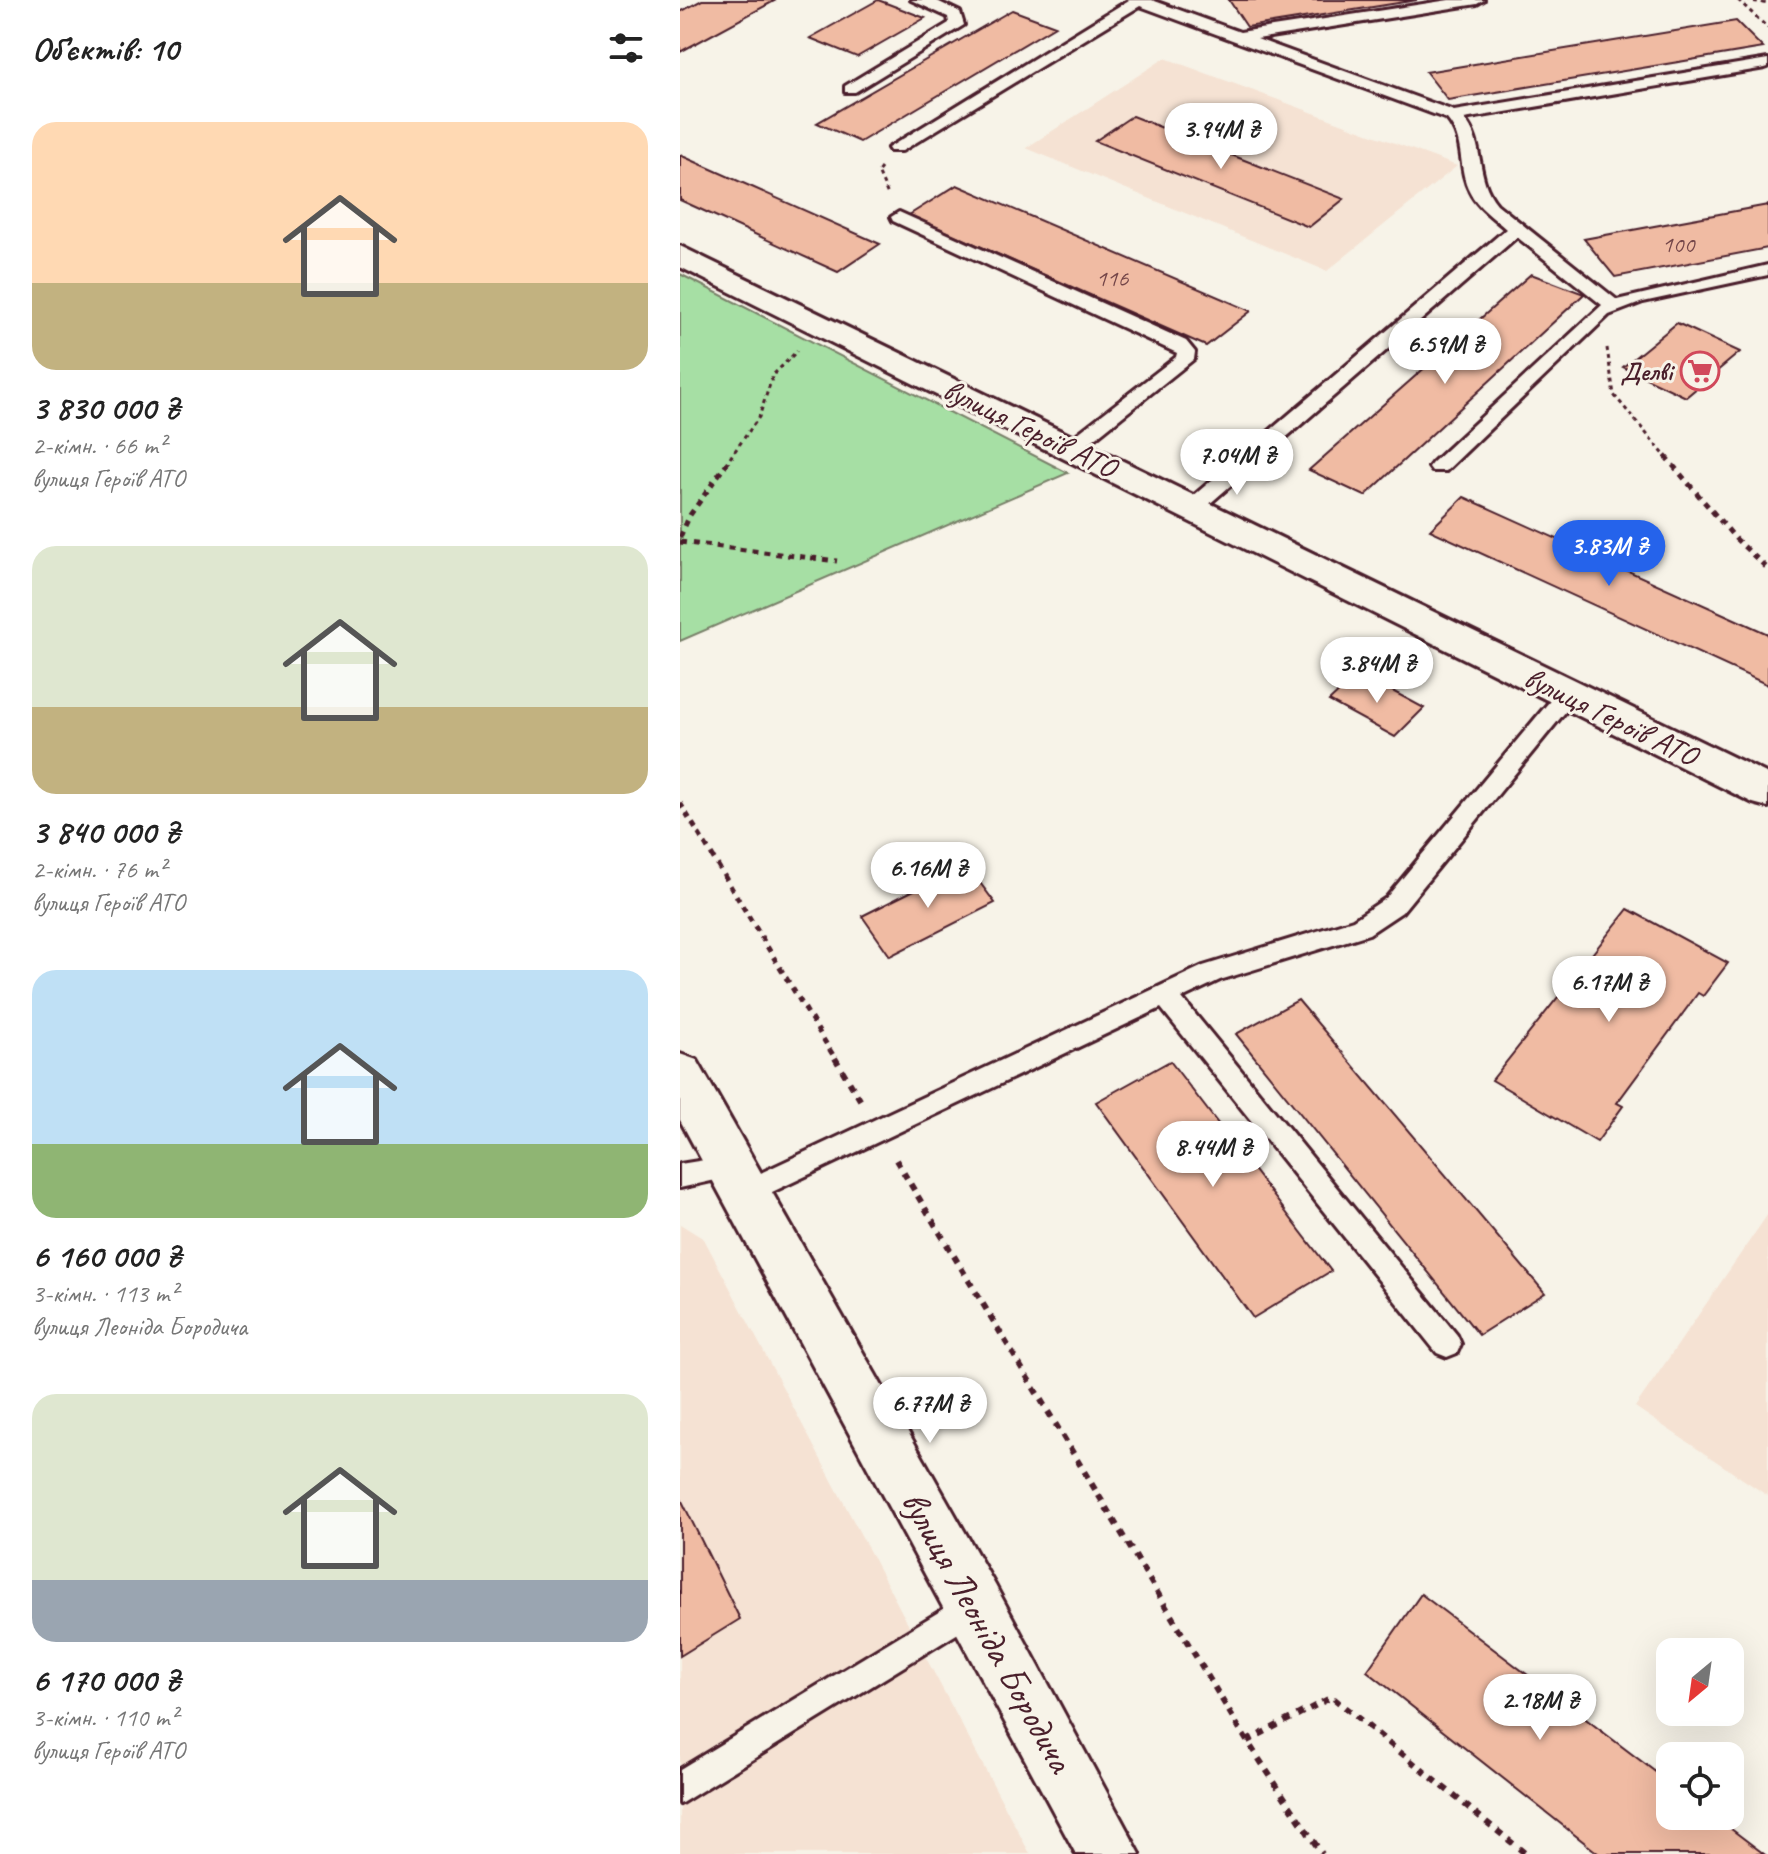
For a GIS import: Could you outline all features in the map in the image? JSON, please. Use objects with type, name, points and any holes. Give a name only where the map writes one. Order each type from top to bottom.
[{"type":"street","name":"вулиця Героїв АТО","points":[[680,255],[1768,792]]},
{"type":"street","name":"вулиця Леоніда Бородича","points":[[680,1074],[718,1179],[975,1605],[1109,1854]]},
{"type":"lane","points":[[850,89],[957,25],[955,15],[940,6],[918,0]]},
{"type":"lane","points":[[896,148],[1138,0],[1453,116],[1765,63]]},
{"type":"lane","points":[[1235,38],[1477,0]]},
{"type":"lane","points":[[1453,116],[1466,131],[1477,191],[1491,208],[1615,307]]},
{"type":"lane","points":[[899,217],[1180,345],[1186,352],[1185,359],[1071,448]]},
{"type":"lane","points":[[1192,508],[1516,229]]},
{"type":"lane","points":[[1439,467],[1603,311],[1638,298],[1768,270]]},
{"type":"lane","points":[[718,1179],[878,1131],[1212,973],[1361,927],[1394,905],[1567,695]]},
{"type":"lane","points":[[1165,996],[1447,1344]]},
{"type":"lane","points":[[680,1788],[975,1605]]},
{"type":"path","points":[[1738,0],[1768,28]]},
{"type":"path","points":[[1746,0],[1768,4]]},
{"type":"path","points":[[896,148],[878,172],[899,217]]},
{"type":"path","points":[[1615,307],[1604,328],[1614,395],[1727,528],[1768,569]]},
{"type":"path","points":[[825,326],[773,375],[759,417],[690,515],[680,540],[837,561]]},
{"type":"path","points":[[680,803],[1247,1741],[1322,1854]]},
{"type":"path","points":[[1247,1741],[1332,1697],[1526,1854]]},
{"type":"shaded area","points":[[1165,58],[1457,166],[1327,271],[1026,148]]},
{"type":"shaded area","points":[[1768,1214],[1768,1496],[1635,1407]]},
{"type":"shaded area","points":[[680,1224],[704,1239],[1030,1854],[680,1854]]},
{"type":"green space","points":[[680,274],[1068,473],[680,641]]},
{"type":"building","points":[[702,0],[776,0],[680,52],[680,12]]},
{"type":"building","points":[[878,0],[925,18],[857,57],[810,38]]},
{"type":"building","points":[[1229,0],[1417,0],[1247,27]]},
{"type":"building","points":[[1012,10],[1055,26],[860,142],[817,123]]},
{"type":"building","points":[[1736,21],[1763,48],[1448,100],[1426,72]]},
{"type":"building","points":[[1132,116],[1344,199],[1309,227],[1095,141]]},
{"type":"building","points":[[680,155],[880,244],[838,272],[680,200]]},
{"type":"building","points":[[957,185],[1251,311],[1206,346],[909,215]]},
{"type":"building","points":[[1768,205],[1768,248],[1615,277],[1584,239]]},
{"type":"building","points":[[1531,274],[1584,294],[1365,496],[1309,470]]},
{"type":"building","points":[[1677,323],[1740,352],[1686,397],[1623,367]]},
{"type":"building","points":[[1464,497],[1768,634],[1768,685],[1430,530]]},
{"type":"building","points":[[1359,673],[1424,708],[1395,737],[1329,701]]},
{"type":"building","points":[[966,864],[995,903],[890,956],[862,916]]},
{"type":"building","points":[[1628,909],[1728,963],[1703,996],[1698,993],[1617,1103],[1623,1106],[1597,1142],[1492,1080]]},
{"type":"building","points":[[1298,1000],[1545,1293],[1479,1335],[1236,1034]]},
{"type":"building","points":[[1170,1061],[1331,1271],[1253,1318],[1096,1102]]},
{"type":"building","points":[[680,1497],[740,1619],[680,1656]]},
{"type":"building","points":[[1421,1594],[1656,1772],[1656,1830],[1732,1830],[1764,1854],[1599,1854],[1367,1671]]},
{"type":"place","name":"Делві","points":[[1700,371]]}]
